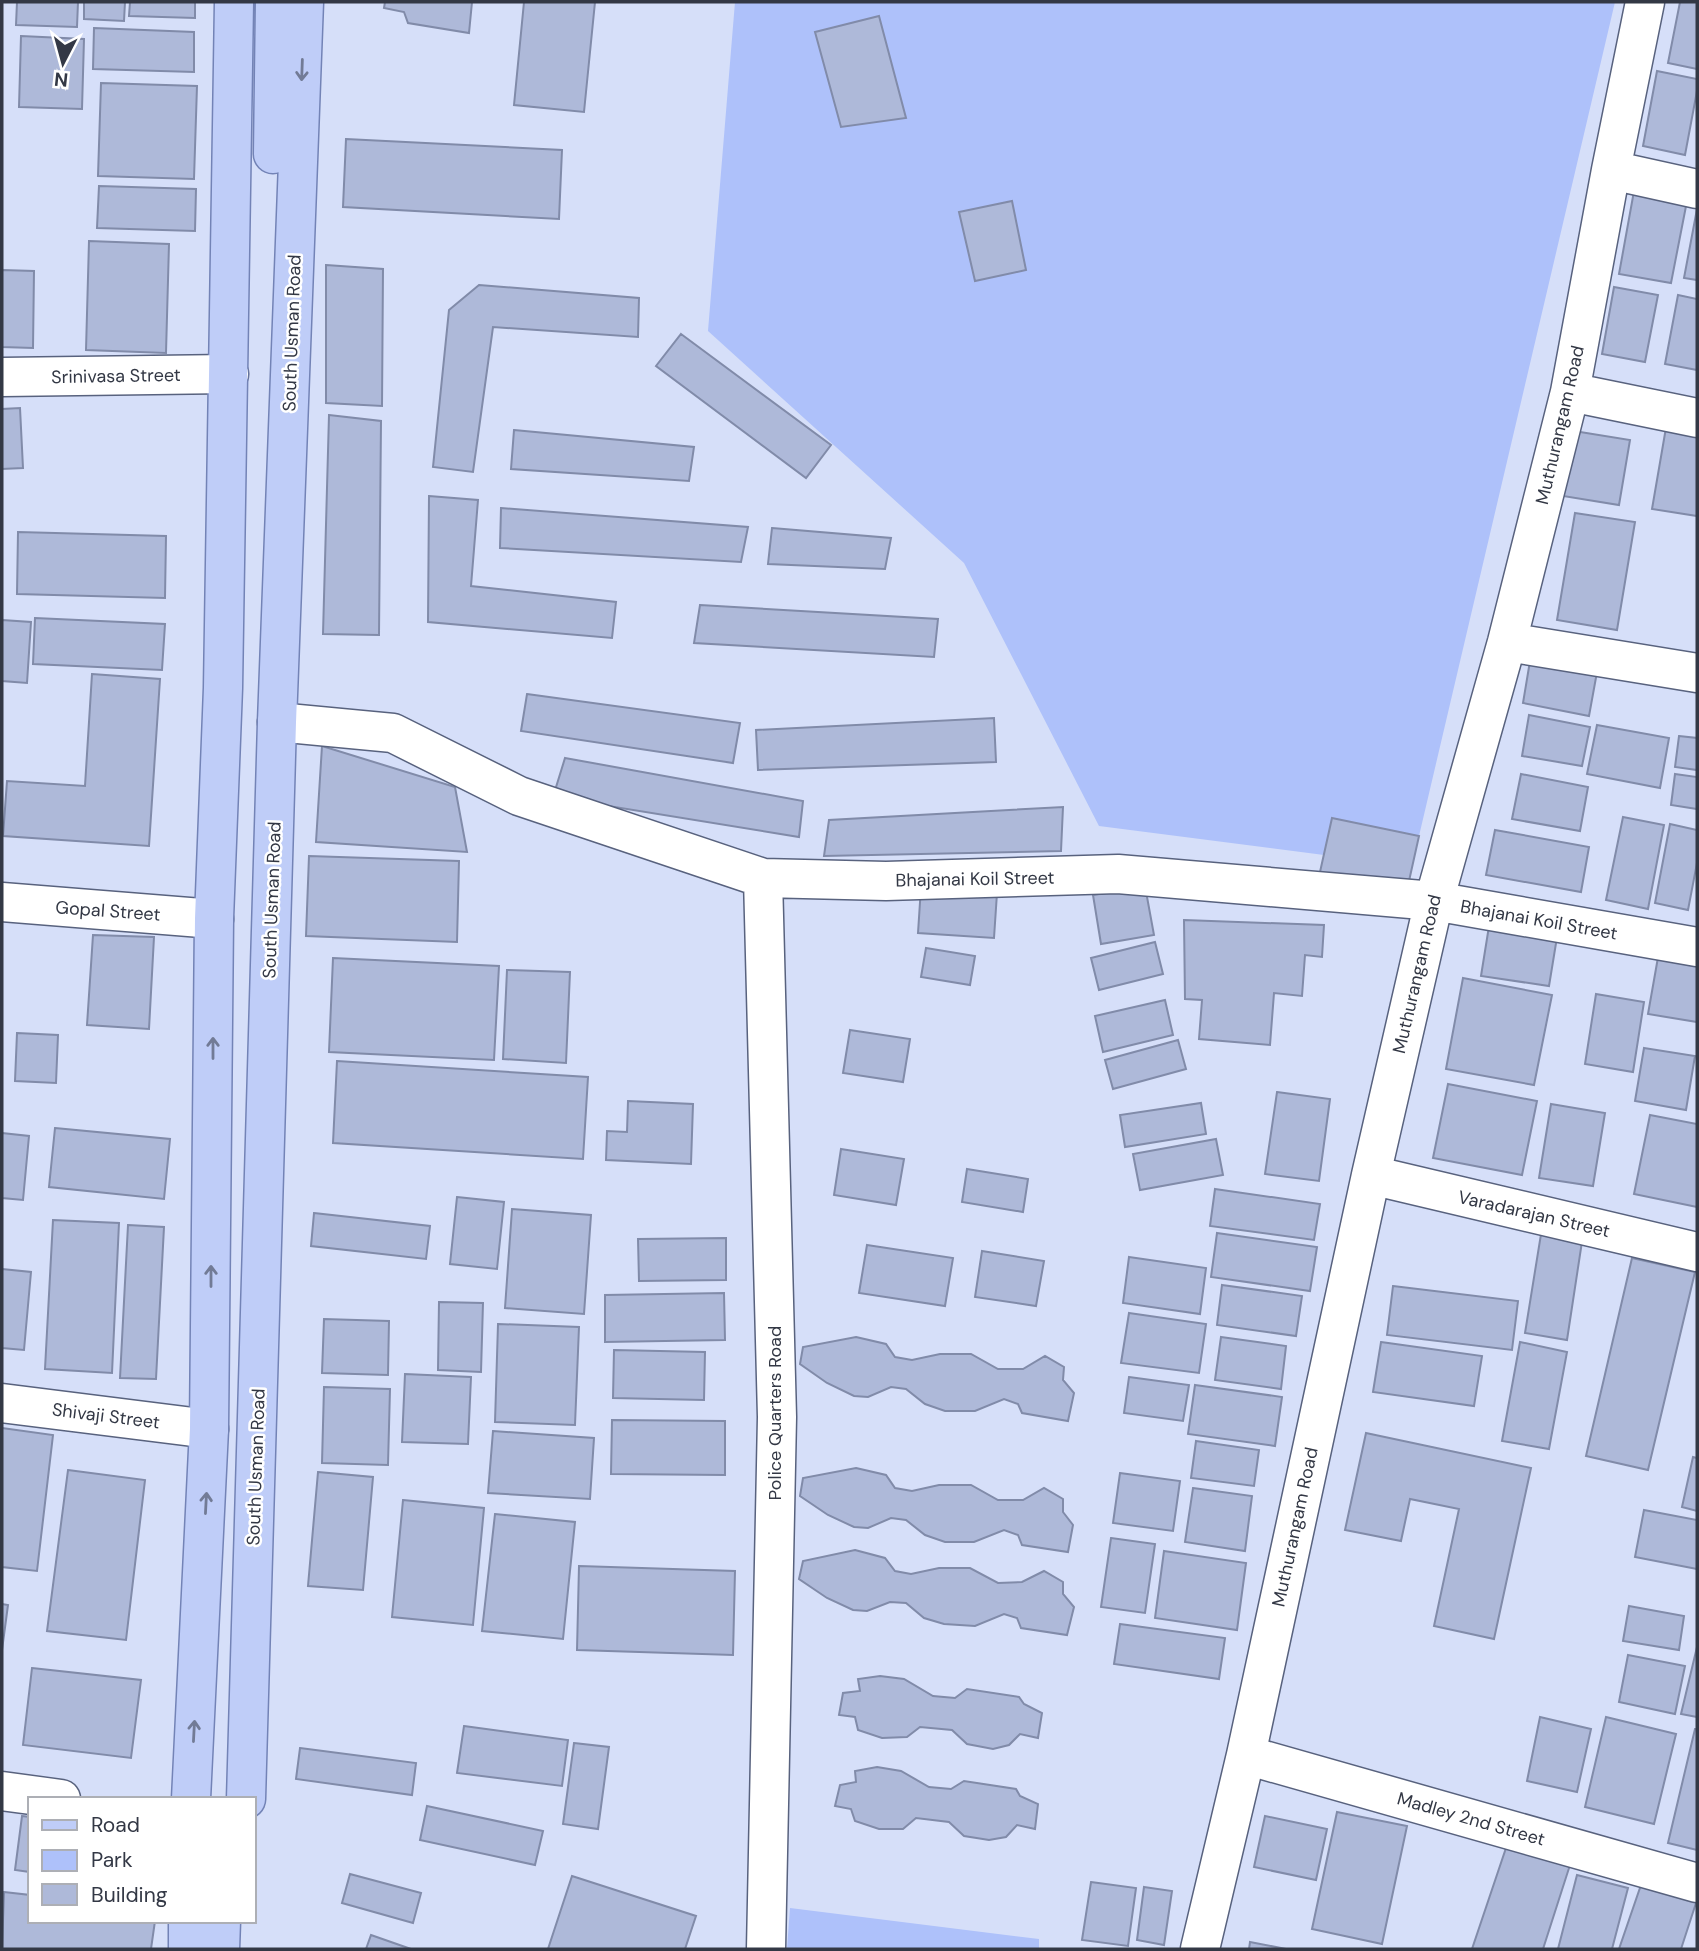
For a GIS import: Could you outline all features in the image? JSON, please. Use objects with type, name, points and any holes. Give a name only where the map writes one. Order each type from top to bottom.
[{"type":"main road","points":[[191,1797],[209,1429],[214,919],[223,688],[234,2]]},
{"type":"main road","points":[[225,1797],[267,540],[275,2]]},
{"type":"main road","name":"South Usman Road","points":[[246,1797],[277,722],[304,2]]},
{"type":"main road","points":[[188,1923],[188,1949]]},
{"type":"main road","points":[[220,1949],[221,1923]]},
{"type":"main road","points":[[244,1923],[244,1949]]},
{"type":"street","name":"Muthurangam Road","points":[[1200,1949],[1434,901],[1507,642],[1570,392],[1645,2]]},
{"type":"street","points":[[1611,170],[1697,189]]},
{"type":"street","name":"Srinivasa Street","points":[[2,377],[229,374]]},
{"type":"street","points":[[1570,392],[1697,418]]},
{"type":"street","points":[[1507,642],[1697,673]]},
{"type":"street","name":"Bhajanai Koil Street","points":[[277,722],[393,733],[519,796],[763,878],[886,881],[1118,874],[1434,901],[1697,947]]},
{"type":"street","name":"Police Quarters Road","points":[[763,878],[777,1417],[766,1949]]},
{"type":"street","name":"Gopal Street","points":[[2,902],[214,919]]},
{"type":"street","name":"Varadarajan Street","points":[[1371,1175],[1697,1252]]},
{"type":"street","name":"Shivaji Street","points":[[2,1404],[209,1429]]},
{"type":"street","name":"Madley 2nd Street","points":[[1245,1755],[1697,1883]]},
{"type":"street","points":[[2,1791],[46,1797]]},
{"type":"green space","points":[[735,2],[1615,2],[1419,836],[1332,818],[1324,855],[1099,826],[964,563],[708,331]]},
{"type":"green space","points":[[790,1908],[1039,1939],[1039,1949],[787,1949]]},
{"type":"building","points":[[17,2],[78,2],[77,27],[16,25]]},
{"type":"building","points":[[84,2],[125,2],[124,21],[84,19]]},
{"type":"building","points":[[130,2],[195,2],[195,18],[129,16]]},
{"type":"building","points":[[385,2],[472,2],[469,33],[408,23],[404,12],[384,8]]},
{"type":"building","points":[[524,2],[595,2],[584,112],[514,105]]},
{"type":"building","points":[[1680,2],[1697,2],[1697,69],[1668,63]]},
{"type":"building","points":[[879,16],[906,118],[841,127],[815,32]]},
{"type":"building","points":[[94,28],[194,32],[194,72],[93,69]]},
{"type":"building","points":[[21,36],[84,39],[82,109],[19,107]]},
{"type":"building","points":[[1657,71],[1697,79],[1685,155],[1643,146]]},
{"type":"building","points":[[101,83],[197,86],[194,179],[98,176]]},
{"type":"building","points":[[346,139],[562,150],[559,219],[343,207]]},
{"type":"building","points":[[99,186],[196,189],[195,231],[97,228]]},
{"type":"building","points":[[1634,191],[1687,201],[1671,283],[1619,274]]},
{"type":"building","points":[[1012,201],[1026,270],[975,281],[959,212]]},
{"type":"building","points":[[1697,209],[1697,280],[1684,278]]},
{"type":"building","points":[[89,241],[169,244],[166,353],[86,350]]},
{"type":"building","points":[[326,265],[383,269],[382,406],[326,403]]},
{"type":"building","points":[[2,270],[34,271],[33,348],[2,347]]},
{"type":"building","points":[[479,285],[639,298],[638,337],[493,327],[473,472],[433,467],[449,310]]},
{"type":"building","points":[[1614,287],[1658,295],[1645,362],[1602,354]]},
{"type":"building","points":[[1678,295],[1697,299],[1697,370],[1665,364]]},
{"type":"building","points":[[681,334],[831,445],[806,478],[656,366]]},
{"type":"building","points":[[20,408],[23,468],[2,469],[2,409]]},
{"type":"building","points":[[329,415],[381,421],[379,635],[323,634]]},
{"type":"building","points":[[1668,416],[1697,421],[1697,516],[1652,509]]},
{"type":"building","points":[[514,430],[694,447],[689,481],[511,469]]},
{"type":"building","points":[[1574,431],[1630,440],[1619,505],[1563,496]]},
{"type":"building","points":[[429,496],[478,500],[471,586],[616,602],[612,638],[428,622]]},
{"type":"building","points":[[501,508],[748,527],[741,562],[500,548]]},
{"type":"building","points":[[1575,513],[1635,522],[1617,630],[1557,620]]},
{"type":"building","points":[[772,528],[891,538],[885,569],[768,564]]},
{"type":"building","points":[[18,532],[166,536],[165,598],[17,594]]},
{"type":"building","points":[[700,605],[938,619],[934,657],[694,643]]},
{"type":"building","points":[[35,618],[165,624],[162,670],[33,664]]},
{"type":"building","points":[[2,620],[31,622],[27,683],[2,681]]},
{"type":"building","points":[[1530,661],[1597,672],[1589,716],[1523,703]]},
{"type":"building","points":[[92,674],[160,679],[149,846],[3,836],[7,781],[85,786]]},
{"type":"building","points":[[527,694],[740,723],[733,763],[521,731]]},
{"type":"building","points":[[1529,715],[1590,727],[1582,766],[1522,756]]},
{"type":"building","points":[[994,718],[996,762],[758,770],[756,730]]},
{"type":"building","points":[[1597,725],[1669,738],[1660,788],[1587,774]]},
{"type":"building","points":[[1679,736],[1697,738],[1697,770],[1675,767]]},
{"type":"building","points":[[322,746],[455,787],[467,852],[316,842]]},
{"type":"building","points":[[565,758],[803,801],[799,837],[553,797]]},
{"type":"building","points":[[1521,774],[1588,787],[1580,831],[1512,819]]},
{"type":"building","points":[[1675,774],[1697,777],[1697,809],[1671,805]]},
{"type":"building","points":[[1063,807],[1061,851],[824,856],[829,820]]},
{"type":"building","points":[[1623,817],[1664,825],[1648,909],[1606,900]]},
{"type":"building","points":[[1332,818],[1419,836],[1407,890],[1320,872]]},
{"type":"building","points":[[1670,824],[1697,830],[1697,863],[1688,910],[1655,903]]},
{"type":"building","points":[[1495,830],[1589,847],[1581,892],[1486,875]]},
{"type":"building","points":[[309,856],[459,861],[457,942],[306,936]]},
{"type":"building","points":[[1145,886],[1154,935],[1101,944],[1093,895]]},
{"type":"building","points":[[921,887],[997,893],[994,938],[918,933]]},
{"type":"building","points":[[1184,920],[1324,925],[1322,957],[1305,955],[1302,996],[1274,993],[1270,1045],[1199,1039],[1202,1000],[1185,999]]},
{"type":"building","points":[[1490,920],[1558,931],[1549,986],[1481,976]]},
{"type":"building","points":[[93,935],[154,937],[149,1029],[87,1025]]},
{"type":"building","points":[[1155,942],[1163,974],[1099,990],[1091,958]]},
{"type":"building","points":[[1660,946],[1697,952],[1697,1022],[1648,1014]]},
{"type":"building","points":[[926,948],[975,956],[970,985],[921,977]]},
{"type":"building","points":[[333,958],[499,966],[494,1060],[329,1052]]},
{"type":"building","points":[[507,970],[570,972],[566,1063],[503,1059]]},
{"type":"building","points":[[1463,978],[1552,995],[1534,1085],[1446,1069]]},
{"type":"building","points":[[1596,994],[1644,1002],[1633,1072],[1585,1064]]},
{"type":"building","points":[[1165,1000],[1173,1035],[1103,1052],[1095,1016]]},
{"type":"building","points":[[850,1030],[910,1039],[903,1082],[843,1073]]},
{"type":"building","points":[[17,1033],[58,1035],[56,1083],[15,1081]]},
{"type":"building","points":[[1178,1040],[1186,1069],[1113,1089],[1105,1060]]},
{"type":"building","points":[[1644,1048],[1695,1056],[1686,1110],[1635,1101]]},
{"type":"building","points":[[337,1061],[588,1077],[583,1159],[333,1143]]},
{"type":"building","points":[[1448,1084],[1537,1101],[1522,1175],[1433,1158]]},
{"type":"building","points":[[1277,1092],[1330,1099],[1319,1181],[1265,1174]]},
{"type":"building","points":[[628,1101],[693,1104],[691,1164],[606,1160],[607,1131],[627,1132]]},
{"type":"building","points":[[1201,1103],[1206,1134],[1125,1147],[1120,1115]]},
{"type":"building","points":[[1551,1104],[1605,1113],[1593,1186],[1539,1178]]},
{"type":"building","points":[[1650,1115],[1697,1124],[1697,1207],[1634,1194]]},
{"type":"building","points":[[55,1128],[170,1139],[164,1199],[49,1187]]},
{"type":"building","points":[[2,1133],[29,1136],[23,1200],[2,1198]]},
{"type":"building","points":[[1216,1139],[1223,1175],[1140,1190],[1133,1154]]},
{"type":"building","points":[[841,1149],[904,1159],[896,1205],[834,1195]]},
{"type":"building","points":[[967,1169],[1028,1179],[1023,1212],[962,1202]]},
{"type":"building","points":[[1215,1189],[1320,1204],[1314,1240],[1210,1226]]},
{"type":"building","points":[[457,1197],[504,1202],[497,1269],[450,1264]]},
{"type":"building","points":[[512,1209],[591,1215],[584,1314],[505,1308]]},
{"type":"building","points":[[314,1213],[430,1226],[426,1259],[311,1246]]},
{"type":"building","points":[[53,1220],[119,1223],[112,1373],[45,1369]]},
{"type":"building","points":[[128,1225],[164,1227],[156,1379],[120,1378]]},
{"type":"building","points":[[1542,1228],[1583,1235],[1567,1340],[1525,1333]]},
{"type":"building","points":[[1217,1233],[1317,1247],[1310,1291],[1211,1277]]},
{"type":"building","points":[[726,1238],[726,1280],[639,1281],[638,1239]]},
{"type":"building","points":[[867,1245],[953,1258],[945,1306],[859,1293]]},
{"type":"building","points":[[982,1251],[1044,1261],[1036,1306],[975,1297]]},
{"type":"building","points":[[1129,1257],[1206,1268],[1200,1314],[1123,1303]]},
{"type":"building","points":[[1632,1258],[1695,1272],[1648,1470],[1586,1456]]},
{"type":"building","points":[[2,1269],[31,1272],[24,1350],[2,1348]]},
{"type":"building","points":[[1222,1285],[1302,1296],[1296,1336],[1217,1325]]},
{"type":"building","points":[[1393,1286],[1518,1301],[1512,1350],[1387,1335]]},
{"type":"building","points":[[724,1293],[725,1340],[605,1342],[605,1295]]},
{"type":"building","points":[[439,1302],[483,1303],[481,1372],[438,1370]]},
{"type":"building","points":[[1129,1313],[1206,1324],[1199,1373],[1121,1363]]},
{"type":"building","points":[[324,1319],[389,1321],[388,1375],[322,1373]]},
{"type":"building","points":[[498,1324],[579,1327],[575,1425],[495,1422]]},
{"type":"building","points":[[856,1337],[886,1344],[895,1357],[912,1360],[940,1354],[971,1354],[998,1369],[1023,1369],[1045,1356],[1064,1367],[1063,1380],[1074,1393],[1068,1421],[1022,1413],[1018,1404],[1004,1399],[975,1411],[945,1411],[925,1404],[906,1389],[891,1387],[868,1397],[854,1396],[827,1383],[800,1364],[803,1347]]},
{"type":"building","points":[[1221,1337],[1286,1346],[1281,1389],[1215,1380]]},
{"type":"building","points":[[1381,1342],[1482,1356],[1474,1406],[1373,1392]]},
{"type":"building","points":[[1520,1342],[1567,1352],[1549,1449],[1502,1441]]},
{"type":"building","points":[[614,1350],[705,1352],[704,1400],[613,1398]]},
{"type":"building","points":[[405,1374],[471,1377],[468,1444],[402,1442]]},
{"type":"building","points":[[1129,1377],[1189,1385],[1183,1421],[1124,1413]]},
{"type":"building","points":[[1195,1385],[1282,1397],[1275,1446],[1188,1434]]},
{"type":"building","points":[[324,1387],[390,1389],[388,1465],[322,1463]]},
{"type":"building","points":[[612,1420],[725,1421],[725,1475],[611,1474]]},
{"type":"building","points":[[2,1428],[53,1435],[37,1571],[2,1567]]},
{"type":"building","points":[[493,1431],[594,1438],[590,1499],[488,1493]]},
{"type":"building","points":[[1366,1433],[1531,1468],[1494,1639],[1434,1626],[1459,1509],[1410,1499],[1401,1541],[1345,1530]]},
{"type":"building","points":[[1196,1441],[1259,1450],[1254,1486],[1191,1478]]},
{"type":"building","points":[[1693,1457],[1697,1458],[1697,1511],[1682,1507]]},
{"type":"building","points":[[856,1468],[886,1475],[895,1488],[912,1491],[939,1485],[971,1485],[998,1500],[1023,1500],[1044,1488],[1063,1499],[1063,1512],[1073,1525],[1068,1552],[1022,1545],[1018,1535],[1004,1530],[974,1542],[945,1542],[925,1535],[906,1520],[891,1518],[868,1528],[854,1527],[828,1515],[800,1496],[803,1478]]},
{"type":"building","points":[[68,1470],[145,1480],[126,1640],[47,1631]]},
{"type":"building","points":[[318,1472],[373,1477],[363,1590],[308,1586]]},
{"type":"building","points":[[1120,1473],[1180,1481],[1173,1531],[1113,1523]]},
{"type":"building","points":[[1193,1488],[1252,1496],[1245,1551],[1185,1542]]},
{"type":"building","points":[[403,1500],[484,1508],[473,1625],[392,1617]]},
{"type":"building","points":[[1644,1510],[1697,1520],[1697,1569],[1635,1557]]},
{"type":"building","points":[[495,1514],[575,1522],[563,1639],[482,1631]]},
{"type":"building","points":[[1111,1538],[1155,1544],[1145,1613],[1101,1607]]},
{"type":"building","points":[[855,1550],[885,1558],[895,1571],[911,1574],[939,1568],[970,1568],[998,1583],[1022,1582],[1044,1571],[1063,1582],[1063,1594],[1074,1607],[1067,1635],[1021,1628],[1017,1618],[1004,1614],[975,1626],[944,1624],[924,1618],[906,1603],[890,1602],[867,1611],[853,1610],[827,1598],[799,1579],[803,1561]]},
{"type":"building","points":[[1164,1551],[1246,1563],[1237,1630],[1155,1618]]},
{"type":"building","points":[[579,1566],[735,1571],[733,1655],[577,1650]]},
{"type":"building","points":[[2,1604],[8,1605],[2,1650]]},
{"type":"building","points":[[1629,1606],[1684,1616],[1679,1650],[1623,1641]]},
{"type":"building","points":[[1120,1624],[1225,1638],[1219,1679],[1114,1664]]},
{"type":"building","points":[[1697,1647],[1697,1717],[1681,1714]]},
{"type":"building","points":[[1628,1655],[1685,1666],[1675,1714],[1619,1702]]},
{"type":"building","points":[[32,1668],[141,1680],[131,1758],[23,1745]]},
{"type":"building","points":[[880,1676],[904,1679],[933,1696],[955,1698],[967,1689],[1019,1697],[1024,1704],[1042,1713],[1038,1738],[1020,1734],[1009,1745],[993,1749],[967,1744],[952,1730],[920,1727],[907,1737],[882,1738],[858,1730],[855,1717],[839,1715],[843,1693],[860,1691],[858,1679]]},
{"type":"building","points":[[1540,1717],[1591,1729],[1577,1792],[1527,1781]]},
{"type":"building","points":[[1606,1717],[1676,1734],[1654,1824],[1585,1807]]},
{"type":"building","points":[[464,1726],[568,1740],[562,1786],[457,1773]]},
{"type":"building","points":[[1697,1729],[1697,1850],[1668,1843]]},
{"type":"building","points":[[574,1743],[609,1747],[598,1829],[563,1824]]},
{"type":"building","points":[[300,1748],[416,1763],[412,1795],[296,1779]]},
{"type":"building","points":[[877,1767],[901,1771],[929,1787],[951,1789],[964,1781],[1016,1789],[1020,1796],[1038,1804],[1035,1829],[1017,1825],[1006,1837],[989,1840],[964,1836],[949,1822],[916,1818],[903,1829],[879,1829],[855,1821],[851,1809],[835,1806],[840,1785],[856,1782],[855,1771]]},
{"type":"building","points":[[427,1806],[543,1831],[535,1865],[420,1840]]},
{"type":"building","points":[[1337,1812],[1407,1826],[1382,1944],[1312,1929]]},
{"type":"building","points":[[22,1816],[28,1817],[28,1872],[15,1870]]},
{"type":"building","points":[[1265,1816],[1327,1829],[1316,1880],[1254,1867]]},
{"type":"building","points":[[1507,1845],[1570,1865],[1543,1949],[1472,1949]]},
{"type":"building","points":[[350,1874],[421,1893],[413,1923],[342,1903]]},
{"type":"building","points":[[1577,1875],[1628,1888],[1612,1949],[1558,1949]]},
{"type":"building","points":[[572,1876],[696,1916],[685,1949],[548,1949]]},
{"type":"building","points":[[1091,1882],[1136,1888],[1128,1946],[1082,1940]]},
{"type":"building","points":[[1642,1882],[1697,1900],[1681,1949],[1619,1949]]},
{"type":"building","points":[[1144,1887],[1172,1891],[1164,1945],[1137,1940]]},
{"type":"building","points":[[4,1892],[28,1895],[28,1923],[155,1923],[151,1949],[2,1949]]},
{"type":"building","points":[[371,1935],[411,1949],[366,1949]]},
{"type":"building","points":[[1250,1942],[1286,1949],[1249,1949]]}]
